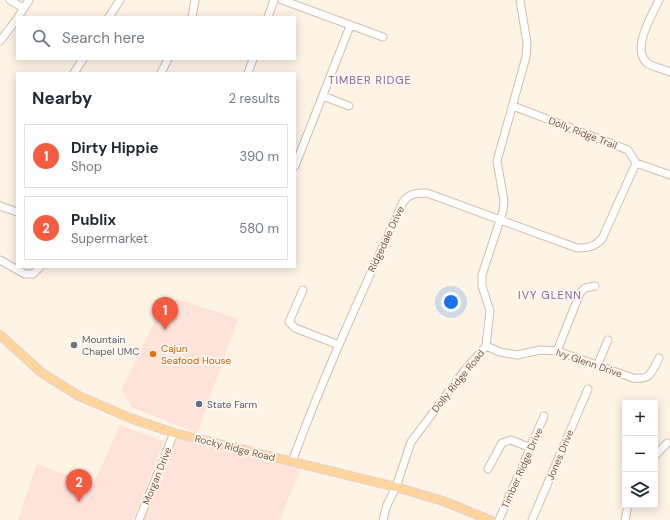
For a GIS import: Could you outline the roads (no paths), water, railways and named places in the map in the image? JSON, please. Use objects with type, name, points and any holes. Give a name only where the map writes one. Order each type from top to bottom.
[{"type":"main road","name":"Rocky Ridge Road","points":[[0,335],[42,373],[79,396],[130,418],[174,433],[396,487],[443,501],[490,520]]},
{"type":"street","points":[[10,0],[23,8]]},
{"type":"street","points":[[19,16],[29,0]]},
{"type":"street","points":[[110,16],[120,0]]},
{"type":"street","points":[[192,16],[195,0]]},
{"type":"street","points":[[268,16],[274,0]]},
{"type":"street","points":[[282,0],[383,37]]},
{"type":"street","name":"Dolly Ridge Road","points":[[383,520],[387,505],[396,487],[411,442],[465,370],[486,346],[490,311],[482,286],[482,275],[500,220],[504,201],[497,161],[526,57],[527,43],[520,0]]},
{"type":"street","points":[[659,0],[643,36],[640,50],[643,58],[648,64],[670,72]]},
{"type":"street","points":[[0,40],[16,20]]},
{"type":"street","points":[[296,164],[350,26]]},
{"type":"street","points":[[75,72],[82,60]]},
{"type":"street","points":[[161,72],[167,60]]},
{"type":"street","points":[[248,72],[253,60]]},
{"type":"street","points":[[323,96],[349,106]]},
{"type":"street","name":"Dolly Ridge Trail","points":[[513,106],[628,150],[636,163]]},
{"type":"street","points":[[636,163],[670,175]]},
{"type":"street","name":"Ridgedale Drive","points":[[292,462],[306,421],[403,202],[407,197],[414,193],[427,193],[577,248],[587,248],[596,245],[602,238],[636,163]]},
{"type":"street","points":[[0,206],[16,212]]},
{"type":"street","points":[[0,260],[25,274],[33,274],[39,268]]},
{"type":"street","points":[[557,351],[580,293],[585,288],[595,286]]},
{"type":"street","points":[[303,290],[289,322],[295,328],[339,345]]},
{"type":"street","points":[[597,366],[608,340]]},
{"type":"street","name":"Ivy Glenn Drive","points":[[486,346],[500,352],[517,355],[540,350],[557,351],[633,378],[643,379],[649,376],[659,358]]},
{"type":"street","name":"Jones Drive","points":[[532,520],[588,389]]},
{"type":"street","name":"Timber Ridge Drive","points":[[499,520],[544,416]]},
{"type":"street","name":"Morgan Drive","points":[[139,520],[174,433]]},
{"type":"street","points":[[488,469],[502,443],[511,440],[531,448]]},
{"type":"street","points":[[658,453],[668,443]]},
{"type":"street","points":[[625,520],[627,508]]},
{"type":"place","name":"Dirty Hippie","points":[[165,330]]},
{"type":"place","name":"Mountain Chapel UMC","points":[[74,345]]},
{"type":"place","name":"Cajun Seafood House","points":[[153,354]]},
{"type":"place","name":"State Farm","points":[[199,404]]},
{"type":"place","name":"Publix","points":[[79,502]]},
{"type":"district","name":"TIMBER RIDGE","points":[[370,80]]},
{"type":"district","name":"IVY GLENN","points":[[550,295]]}]
